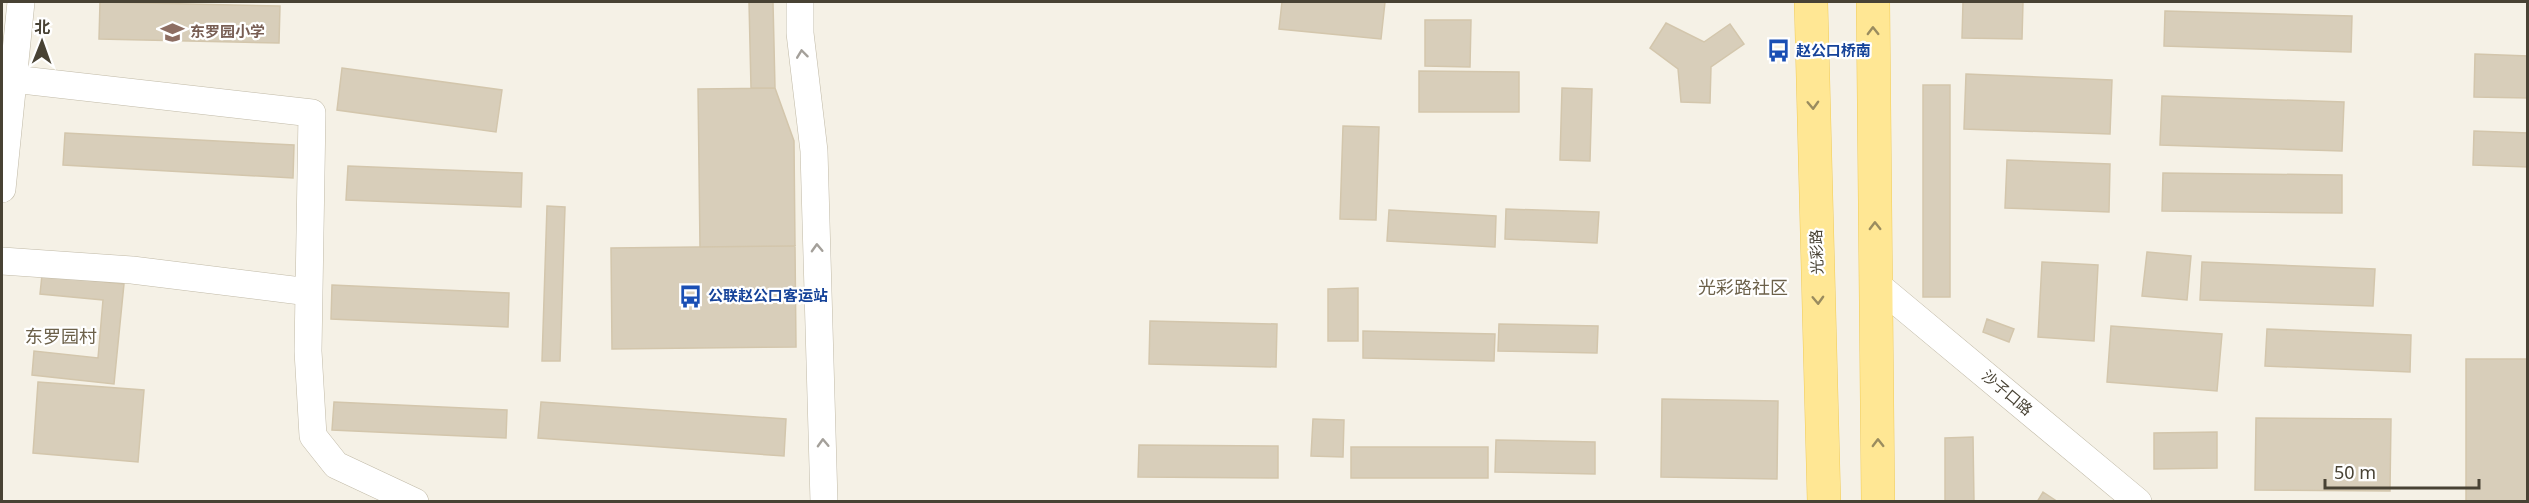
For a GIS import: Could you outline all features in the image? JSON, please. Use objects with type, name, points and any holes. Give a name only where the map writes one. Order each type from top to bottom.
[{"type":"main road","name":"光彩路","points":[[1811,2],[1824,501]]},
{"type":"main road","points":[[1873,2],[1878,501]]},
{"type":"street","points":[[2,189],[21,2]]},
{"type":"street","points":[[800,2],[800,33],[814,151],[824,501]]},
{"type":"street","points":[[13,78],[312,113],[308,351],[313,436],[336,465],[415,501]]},
{"type":"street","points":[[2,261],[132,270],[309,292]]},
{"type":"street","name":"沙子口路","points":[[1876,284],[2138,501]]},
{"type":"building","points":[[100,2],[280,6],[279,43],[99,39]]},
{"type":"building","points":[[749,2],[773,2],[775,88],[751,88]]},
{"type":"building","points":[[1282,2],[1385,2],[1381,39],[1279,29]]},
{"type":"building","points":[[1963,2],[2023,2],[2022,39],[1962,38]]},
{"type":"building","points":[[2165,11],[2352,16],[2351,52],[2164,46]]},
{"type":"building","points":[[1425,20],[1471,20],[1470,67],[1425,66]]},
{"type":"building","points":[[1666,23],[1704,42],[1730,24],[1744,44],[1711,67],[1710,103],[1681,102],[1678,69],[1650,48]]},
{"type":"building","points":[[2475,54],[2528,56],[2528,98],[2474,97]]},
{"type":"building","points":[[342,68],[502,90],[496,132],[337,110]]},
{"type":"building","points":[[1419,71],[1519,72],[1519,112],[1419,112]]},
{"type":"building","points":[[1966,74],[2112,80],[2110,134],[1964,129]]},
{"type":"building","points":[[1923,85],[1950,85],[1950,297],[1923,297]]},
{"type":"building","points":[[775,88],[794,141],[795,246],[700,247],[698,89]]},
{"type":"building","points":[[1562,88],[1592,89],[1590,161],[1560,160]]},
{"type":"building","points":[[2162,96],[2344,102],[2342,151],[2160,145]]},
{"type":"building","points":[[1343,126],[1379,127],[1376,220],[1340,219]]},
{"type":"building","points":[[2474,131],[2528,133],[2528,167],[2473,165]]},
{"type":"building","points":[[65,133],[294,145],[293,178],[63,165]]},
{"type":"building","points":[[2007,160],[2110,164],[2109,212],[2005,208]]},
{"type":"building","points":[[348,166],[522,173],[521,207],[346,200]]},
{"type":"building","points":[[2163,173],[2342,175],[2342,213],[2162,211]]},
{"type":"building","points":[[547,206],[565,207],[560,361],[542,361]]},
{"type":"building","points":[[1506,209],[1599,212],[1597,243],[1505,239]]},
{"type":"building","points":[[1389,210],[1496,216],[1495,247],[1387,241]]},
{"type":"building","points":[[795,246],[796,347],[612,349],[611,248]]},
{"type":"building","points":[[2147,252],[2191,256],[2187,300],[2142,296]]},
{"type":"building","points":[[2042,262],[2098,265],[2094,341],[2038,337]]},
{"type":"building","points":[[2202,262],[2375,269],[2373,306],[2200,300]]},
{"type":"building","points":[[42,275],[124,284],[114,384],[32,375],[34,351],[98,358],[103,300],[40,294]]},
{"type":"building","points":[[332,285],[509,293],[508,327],[331,319]]},
{"type":"building","points":[[1358,288],[1358,341],[1328,341],[1328,289]]},
{"type":"building","points":[[1987,319],[2014,329],[2009,342],[1983,332]]},
{"type":"building","points":[[1150,321],[1277,324],[1276,367],[1149,364]]},
{"type":"building","points":[[1499,324],[1598,326],[1597,353],[1498,351]]},
{"type":"building","points":[[2111,326],[2222,334],[2217,391],[2107,382]]},
{"type":"building","points":[[2267,329],[2411,335],[2410,372],[2265,366]]},
{"type":"building","points":[[1363,331],[1495,334],[1494,361],[1363,358]]},
{"type":"building","points":[[2466,359],[2528,359],[2528,502],[2466,502]]},
{"type":"building","points":[[38,382],[144,390],[138,462],[33,453]]},
{"type":"building","points":[[1662,399],[1778,401],[1777,479],[1661,477]]},
{"type":"building","points":[[334,402],[507,410],[506,438],[332,430]]},
{"type":"building","points":[[541,402],[786,419],[784,456],[538,438]]},
{"type":"building","points":[[2256,418],[2391,419],[2390,491],[2255,490]]},
{"type":"building","points":[[1313,419],[1344,420],[1343,457],[1311,456]]},
{"type":"building","points":[[2217,432],[2217,468],[2154,469],[2154,433]]},
{"type":"building","points":[[1973,437],[1974,502],[1945,502],[1945,438]]},
{"type":"building","points":[[1496,440],[1595,442],[1595,474],[1495,472]]},
{"type":"building","points":[[1139,445],[1278,446],[1278,478],[1138,477]]},
{"type":"building","points":[[1351,447],[1488,447],[1488,478],[1351,478]]},
{"type":"building","points":[[2043,492],[2058,502],[2037,502]]},
{"type":"place","name":"东罗园小学","points":[[172,32]]},
{"type":"place","name":"赵公口桥南","points":[[1778,51]]},
{"type":"place","name":"公联赵公口客运站","points":[[690,296]]},
{"type":"district","name":"光彩路社区","points":[[1743,288]]},
{"type":"district","name":"东罗园村","points":[[61,337]]}]
